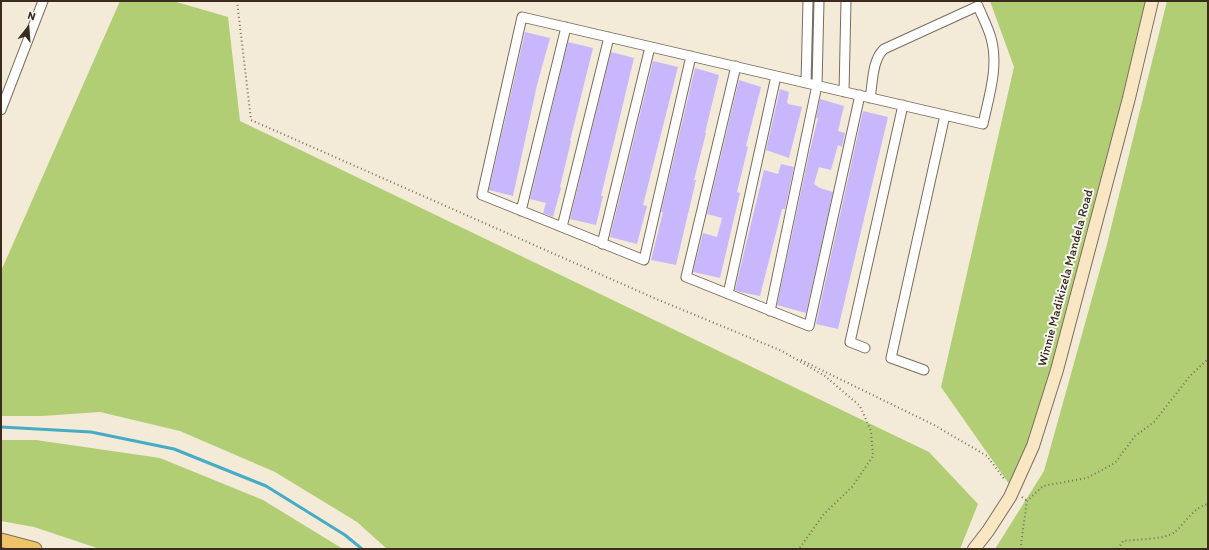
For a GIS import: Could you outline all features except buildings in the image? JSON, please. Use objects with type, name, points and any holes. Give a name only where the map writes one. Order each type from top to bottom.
[{"type":"main road","name":"Winnie Madikizela Mandela Road","points":[[974,549],[988,532],[1014,490],[1033,446],[1057,370],[1129,98],[1152,1]]},
{"type":"main road","points":[[1,540],[35,549]]},
{"type":"street","points":[[1,110],[43,1]]},
{"type":"street","points":[[806,83],[808,1]]},
{"type":"street","points":[[770,311],[817,85],[819,1]]},
{"type":"street","points":[[844,92],[846,1]]},
{"type":"street","points":[[691,56],[644,260],[482,195],[522,17],[736,66],[844,92],[860,95],[870,98],[983,124],[994,72],[994,58],[992,38],[978,6],[884,49],[879,53],[876,60],[870,98]]},
{"type":"street","points":[[521,211],[566,27]]},
{"type":"street","points":[[562,227],[609,37]]},
{"type":"street","points":[[602,244],[650,47]]},
{"type":"street","points":[[736,66],[686,278],[809,326],[860,95]]},
{"type":"street","points":[[728,294],[776,76]]},
{"type":"street","points":[[865,348],[850,342],[903,105]]},
{"type":"street","points":[[924,370],[890,358],[945,115]]},
{"type":"path","points":[[237,1],[251,120],[654,298],[782,351],[934,425],[987,456],[1014,490],[1028,501]]},
{"type":"path","points":[[782,351],[825,376],[860,406],[871,431],[873,456],[852,487],[824,514],[798,549]]},
{"type":"path","points":[[1022,549],[1021,544],[1028,501],[1044,486],[1088,478],[1115,463],[1135,436],[1154,422],[1190,376],[1208,359]]},
{"type":"path","points":[[1118,549],[1123,541],[1167,536],[1174,532],[1184,520],[1203,505],[1208,504]]},
{"type":"green space","points":[[120,1],[173,1],[228,17],[240,121],[929,452],[978,504],[960,549],[387,549],[357,522],[275,472],[180,431],[100,412],[42,416],[1,416],[1,271]]},
{"type":"green space","points":[[990,1],[1152,1],[1057,370],[1014,491],[941,387],[1014,67]]},
{"type":"green space","points":[[1167,1],[1208,1],[1208,549],[995,549],[1044,471],[1106,248]]},
{"type":"green space","points":[[1,440],[36,440],[160,458],[263,500],[343,549],[100,549],[34,527],[1,521]]},
{"type":"waterway","points":[[1,427],[91,432],[174,449],[266,486],[345,535],[362,549]]}]
